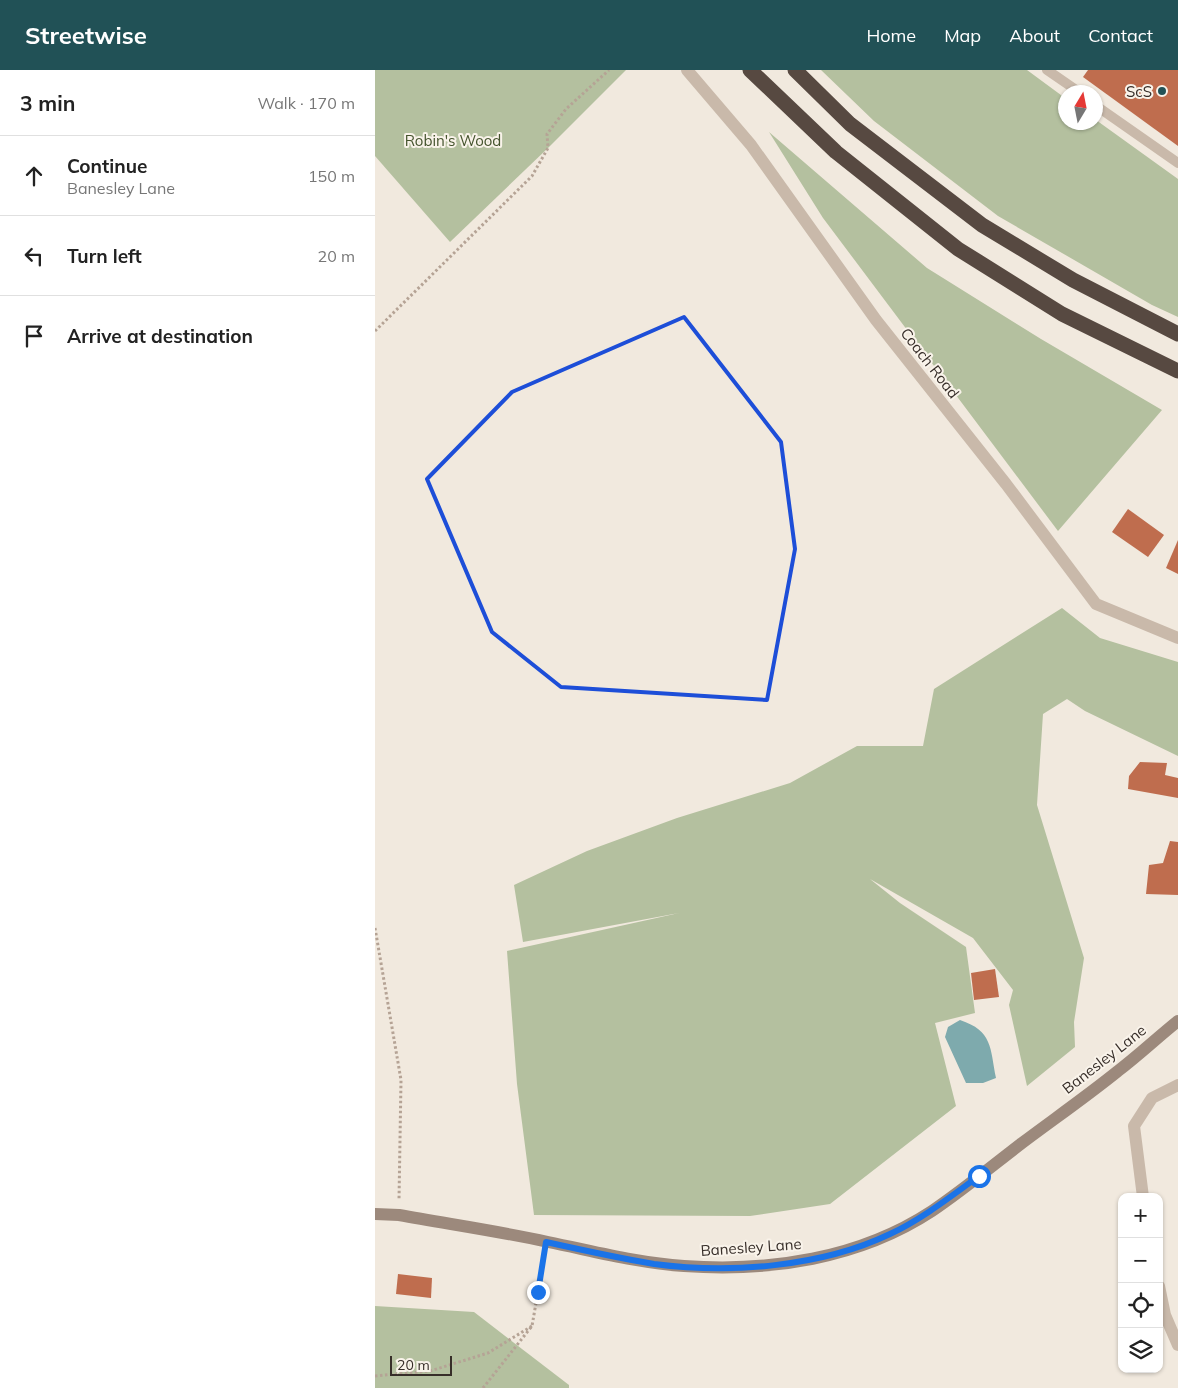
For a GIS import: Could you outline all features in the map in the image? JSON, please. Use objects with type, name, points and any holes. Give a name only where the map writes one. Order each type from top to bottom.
[{"type":"highway","points":[[751,70],[836,152],[958,249],[1062,314],[1178,371]]},
{"type":"highway","points":[[795,70],[850,124],[982,224],[1073,280],[1178,334]]},
{"type":"street","name":"Coach Road","points":[[687,70],[751,145],[876,320],[1006,484],[1096,604],[1178,638]]},
{"type":"street","name":"Banesley Lane","points":[[375,1214],[399,1215],[657,1264],[723,1267],[762,1266],[800,1261],[837,1253],[867,1244],[933,1210],[1176,1026]]},
{"type":"street","points":[[1142,1193],[1134,1126],[1152,1098],[1178,1085]]},
{"type":"street","points":[[1163,1305],[1165,1315],[1178,1344]]},
{"type":"lane","points":[[1047,70],[1069,85]]},
{"type":"lane","points":[[1103,110],[1178,164]]},
{"type":"path","points":[[375,331],[532,176],[548,148],[547,134],[551,128],[566,109],[609,70]]},
{"type":"path","points":[[375,928],[401,1080],[399,1215]]},
{"type":"path","points":[[483,1388],[532,1326],[546,1242]]},
{"type":"path","points":[[375,1376],[430,1371],[488,1353],[532,1326]]},
{"type":"highlighted area","points":[[684,317],[781,442],[795,549],[767,700],[561,687],[492,632],[427,479],[512,392]]},
{"type":"green space","name":"Robin's Wood","points":[[375,70],[626,70],[450,242],[375,156]]},
{"type":"green space","points":[[821,70],[1027,70],[1058,93],[1058,130],[1103,130],[1103,125],[1178,179],[1178,317],[1152,305],[998,216],[874,121]]},
{"type":"green space","points":[[769,132],[927,268],[1041,339],[1162,410],[1058,531],[823,218]]},
{"type":"green space","points":[[1062,608],[1100,638],[1178,662],[1178,756],[1085,711],[1067,699],[1043,714],[1037,805],[1084,958],[1074,1022],[1075,1047],[1027,1086],[1009,1005],[1013,990],[973,938],[870,879],[900,903],[966,947],[975,1013],[935,1023],[956,1106],[830,1204],[750,1216],[534,1215],[517,1084],[507,951],[679,913],[523,942],[514,885],[587,851],[677,818],[790,783],[857,746],[923,746],[934,689]]},
{"type":"green space","points":[[375,1306],[474,1312],[569,1385],[569,1388],[375,1388]]},
{"type":"water","points":[[960,1020],[979,1029],[984,1035],[991,1049],[996,1078],[983,1083],[966,1083],[945,1037],[948,1027]]},
{"type":"building","points":[[1088,70],[1178,70],[1178,146],[1103,92],[1103,85],[1094,85],[1083,77]]},
{"type":"building","points":[[1128,509],[1164,535],[1148,557],[1112,532]]},
{"type":"building","points":[[1178,540],[1178,574],[1166,568]]},
{"type":"building","points":[[1140,762],[1167,763],[1165,775],[1178,778],[1178,798],[1128,789],[1129,776]]},
{"type":"building","points":[[1170,841],[1178,842],[1178,895],[1146,894],[1149,865],[1163,863]]},
{"type":"building","points":[[995,969],[999,997],[974,1000],[971,973]]},
{"type":"building","points":[[398,1274],[432,1278],[431,1298],[396,1294]]},
{"type":"place","name":"ScS","points":[[1162,91]]},
{"type":"route","points":[[538,1292],[546,1242],[629,1260],[657,1264],[723,1267],[762,1266],[800,1261],[845,1251],[889,1234],[933,1210],[979,1176]]}]
